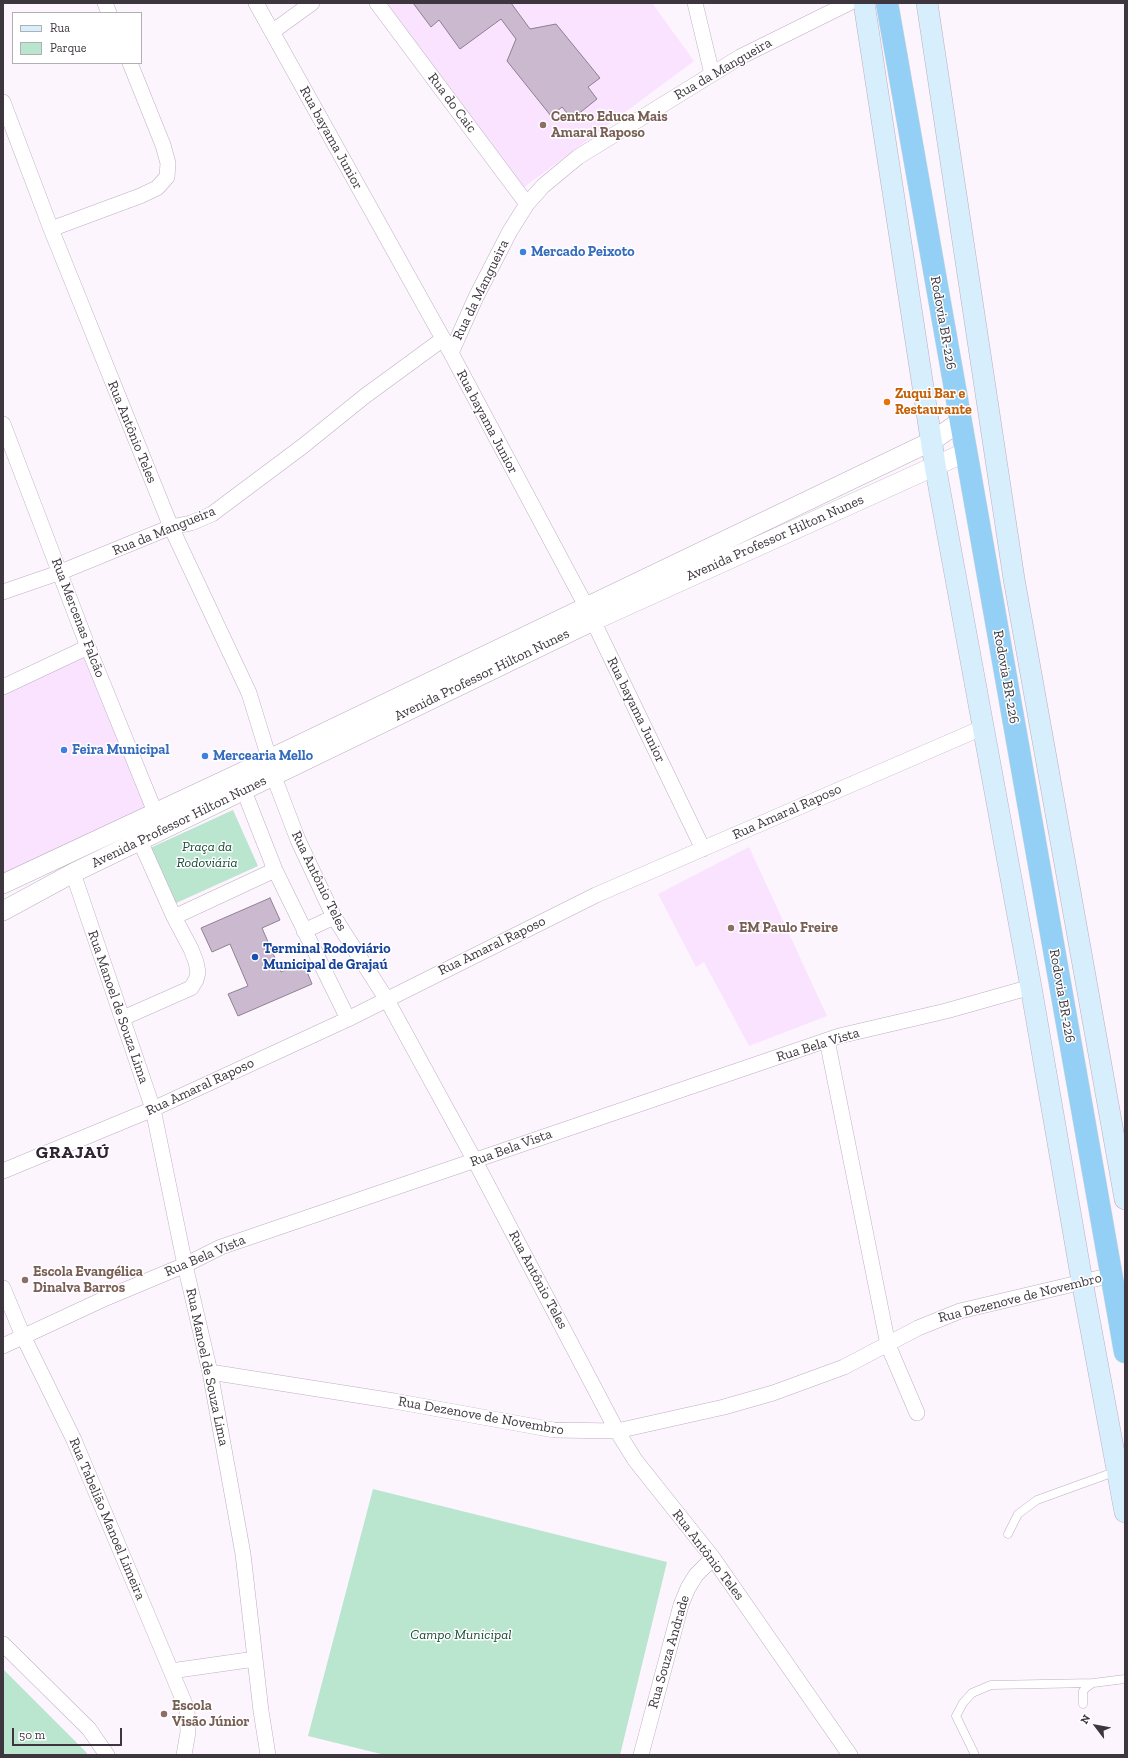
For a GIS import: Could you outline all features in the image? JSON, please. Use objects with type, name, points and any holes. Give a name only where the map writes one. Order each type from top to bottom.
[{"type":"highway","name":"Rodovia BR-226","points":[[887,3],[1125,1352]]},
{"type":"main road","points":[[864,3],[935,465],[984,727],[1082,1281],[1125,1512]]},
{"type":"main road","points":[[927,3],[1014,579],[1125,1195]]},
{"type":"street","name":"Rua bayama Junior","points":[[256,3],[451,353],[589,613],[703,849]]},
{"type":"street","points":[[272,32],[312,3]]},
{"type":"street","name":"Rua do Caic","points":[[377,3],[527,204]]},
{"type":"street","points":[[695,3],[712,74]]},
{"type":"street","name":"Rua da Mangueira","points":[[451,353],[496,257],[527,204],[543,186],[578,157],[712,74],[746,54],[849,3]]},
{"type":"street","points":[[51,229],[140,196],[157,188],[167,177],[168,163],[163,145],[130,64]]},
{"type":"street","name":"Rua Antônio Teles","points":[[3,102],[51,229],[171,527],[249,693],[269,758]]},
{"type":"street","name":"Rua da Mangueira","points":[[3,592],[61,572],[171,527],[191,523],[212,514],[303,446],[365,396],[443,340]]},
{"type":"street","name":"Avenida Professor Hilton Nunes","points":[[3,884],[155,812],[241,783],[274,777],[589,613],[932,441],[961,421]]},
{"type":"street","name":"Rua Mercenas Falcão","points":[[3,424],[61,572],[88,647],[155,812]]},
{"type":"street","name":"Avenida Professor Hilton Nunes","points":[[3,911],[73,873],[140,841],[241,783],[269,758],[589,613],[966,452]]},
{"type":"street","points":[[3,687],[88,647]]},
{"type":"street","name":"Rua Amaral Raposo","points":[[3,1171],[153,1109],[348,1019],[456,963],[596,895],[984,727]]},
{"type":"street","points":[[269,758],[274,777]]},
{"type":"street","name":"Rua Antônio Teles","points":[[274,777],[298,840],[334,918],[387,1000],[475,1161],[617,1431],[635,1460],[713,1558],[850,1755]]},
{"type":"street","points":[[241,783],[275,870],[348,1019]]},
{"type":"street","points":[[123,1018],[192,988],[198,972],[196,962],[140,841],[130,824]]},
{"type":"street","points":[[65,854],[73,873]]},
{"type":"street","points":[[174,917],[275,870]]},
{"type":"street","name":"Rua Manoel de Souza Lima","points":[[73,873],[153,1109],[185,1265],[210,1372],[243,1554],[255,1659],[273,1754]]},
{"type":"street","points":[[304,931],[334,918]]},
{"type":"street","name":"Rua Bela Vista","points":[[3,1346],[185,1265],[221,1246],[475,1161],[577,1124],[827,1040],[946,1011],[1031,987]]},
{"type":"street","points":[[827,1040],[888,1345],[917,1413]]},
{"type":"street","name":"Rua Dezenove de Novembro","points":[[210,1372],[416,1404],[554,1430],[617,1431],[724,1407],[773,1393],[844,1367],[888,1345],[923,1325],[960,1311],[1112,1275]]},
{"type":"street","name":"Rua Tabelião Manoel Limeira","points":[[3,1288],[23,1336],[74,1440],[187,1710],[188,1732],[184,1755]]},
{"type":"street","name":"Rua Souza Andrade","points":[[640,1755],[681,1605],[688,1588],[696,1575],[713,1558]]},
{"type":"street","points":[[3,1644],[89,1729],[107,1755]]},
{"type":"street","points":[[171,1671],[255,1659]]},
{"type":"lane","points":[[1008,1534],[1018,1514],[1037,1500],[1118,1471]]},
{"type":"lane","points":[[975,1755],[956,1716],[963,1703],[972,1693],[991,1685],[1093,1683],[1125,1679]]},
{"type":"lane","points":[[1083,1704],[1083,1691],[1093,1683]]},
{"type":"shaded area","name":"Centro Educa Mais Amaral Raposo","points":[[387,3],[652,3],[694,61],[523,188]]},
{"type":"shaded area","name":"Feira Municipal","points":[[86,653],[147,809],[3,879],[3,692]]},
{"type":"shaded area","name":"EM Paulo Freire","points":[[749,847],[827,1016],[749,1046],[704,962],[696,967],[658,894]]},
{"type":"green space","name":"Praça da Rodoviária","points":[[233,810],[258,866],[174,904],[150,848]]},
{"type":"green space","name":"Campo Municipal","points":[[373,1489],[667,1562],[620,1755],[385,1755],[308,1736]]},
{"type":"green space","points":[[3,1669],[87,1753],[87,1755],[3,1755]]},
{"type":"building","points":[[413,3],[511,3],[530,29],[556,24],[600,78],[588,87],[597,99],[572,119],[562,107],[551,116],[507,61],[516,39],[501,19],[460,49],[439,20],[431,27]]},
{"type":"building","name":"Terminal Rodoviário Municipal de Grajaú","points":[[270,898],[280,920],[262,928],[281,972],[303,962],[312,984],[238,1016],[228,994],[248,986],[230,944],[212,952],[201,928]]},
{"type":"place","name":"Centro Educa Mais Amaral Raposo","points":[[543,125]]},
{"type":"place","name":"Mercado Peixoto","points":[[523,252]]},
{"type":"place","name":"Zuqui Bar e Restaurante","points":[[887,402]]},
{"type":"place","name":"Feira Municipal","points":[[64,750]]},
{"type":"place","name":"Mercearia Mello","points":[[205,756]]},
{"type":"place","name":"EM Paulo Freire","points":[[731,928]]},
{"type":"place","name":"Terminal Rodoviário Municipal de Grajaú","points":[[255,957]]},
{"type":"place","name":"Escola Evangélica Dinalva Barros","points":[[25,1280]]},
{"type":"place","name":"Escola Visão Júnior","points":[[164,1714]]},
{"type":"district","name":"GRAJAÚ","points":[[73,1153]]}]
